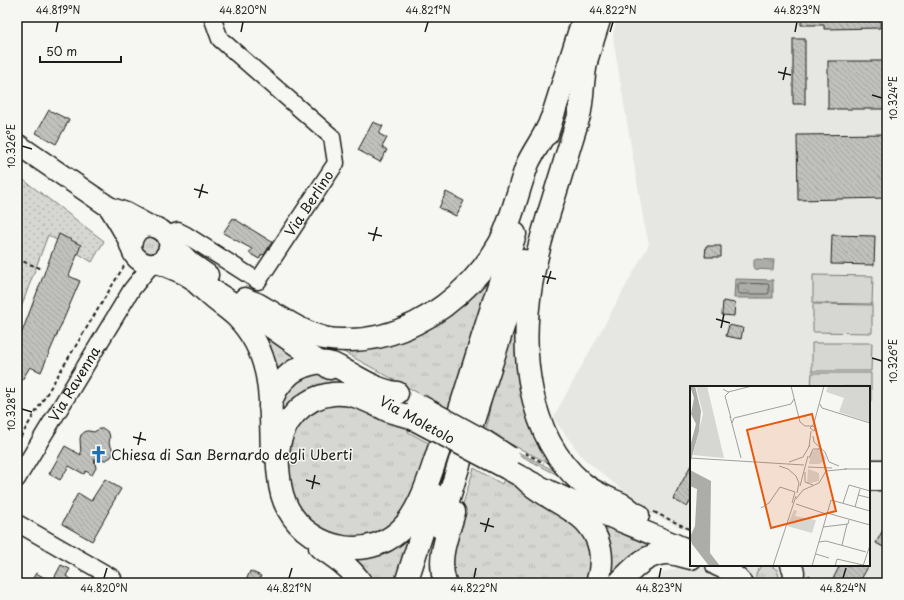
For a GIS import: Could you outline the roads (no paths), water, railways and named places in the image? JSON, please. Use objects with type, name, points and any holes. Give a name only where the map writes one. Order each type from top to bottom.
[{"type":"highway","points":[[584,17],[473,368],[468,381],[458,397],[465,420],[481,401],[483,390],[600,17]]},
{"type":"highway","points":[[586,63],[583,76],[581,109],[542,234],[532,279],[527,323],[529,374],[533,400],[540,423],[549,442],[561,459],[575,477],[587,487],[638,515]]},
{"type":"highway","points":[[245,299],[304,331],[326,338],[339,340],[363,339],[387,334],[406,328],[431,315],[452,300],[482,269],[493,255],[509,223],[529,161],[546,132],[551,120]]},
{"type":"highway","points":[[197,282],[237,317],[247,329],[262,358],[266,370],[269,391],[274,480],[278,501],[282,512],[298,532],[344,564],[361,583]]},
{"type":"highway","points":[[270,414],[273,396],[282,381],[299,369],[321,363],[333,365],[386,392],[397,393]]},
{"type":"highway","points":[[413,413],[390,411],[360,397],[340,393],[315,398],[300,408],[285,428],[278,453],[279,472],[283,496],[287,508],[304,530],[330,545],[343,548],[367,547],[386,540],[395,535],[402,528],[414,512],[427,484],[454,457]]},
{"type":"highway","points":[[406,583],[454,457]]},
{"type":"highway","points":[[422,583],[454,457]]},
{"type":"highway","points":[[445,583],[442,564],[443,548],[454,457]]},
{"type":"highway","points":[[514,468],[545,495],[579,515],[592,530],[598,542],[601,557],[601,570],[597,583]]},
{"type":"highway","points":[[620,583],[636,566],[655,555],[670,553],[690,558]]},
{"type":"main road","points":[[17,144],[109,207],[141,259]]},
{"type":"main road","name":"Via Moletolo","points":[[109,207],[126,214],[162,234],[191,263],[245,299],[257,310],[306,343],[397,393],[413,413]]},
{"type":"main road","points":[[144,227],[162,234],[169,248],[167,254],[162,260],[141,259],[132,240],[135,234],[144,227]]},
{"type":"main road","name":"Via Moletolo","points":[[141,259],[184,274],[210,288],[270,327],[321,363],[358,386],[413,413],[577,503],[690,551]]},
{"type":"main road","name":"Via Moletolo","points":[[514,468],[545,475],[620,511],[638,515],[690,539]]},
{"type":"main road","points":[[718,566],[732,573],[743,583]]},
{"type":"main road","points":[[743,583],[743,574],[746,566]]},
{"type":"street","name":"Via Berlino","points":[[162,234],[178,231],[186,234],[258,281],[336,163],[332,137],[220,39],[212,17]]},
{"type":"street","name":"Via Ravenna","points":[[17,479],[132,289],[141,259]]},
{"type":"street","points":[[870,468],[887,468]]},
{"type":"street","points":[[870,482],[887,482]]},
{"type":"street","points":[[17,523],[112,580]]},
{"type":"water","points":[[754,259],[774,260],[773,270],[754,269]]},
{"type":"water","points":[[735,279],[773,280],[773,298],[734,298]]},
{"type":"place","name":"Chiesa di San Bernardo degli Uberti","points":[[98,455]]}]
